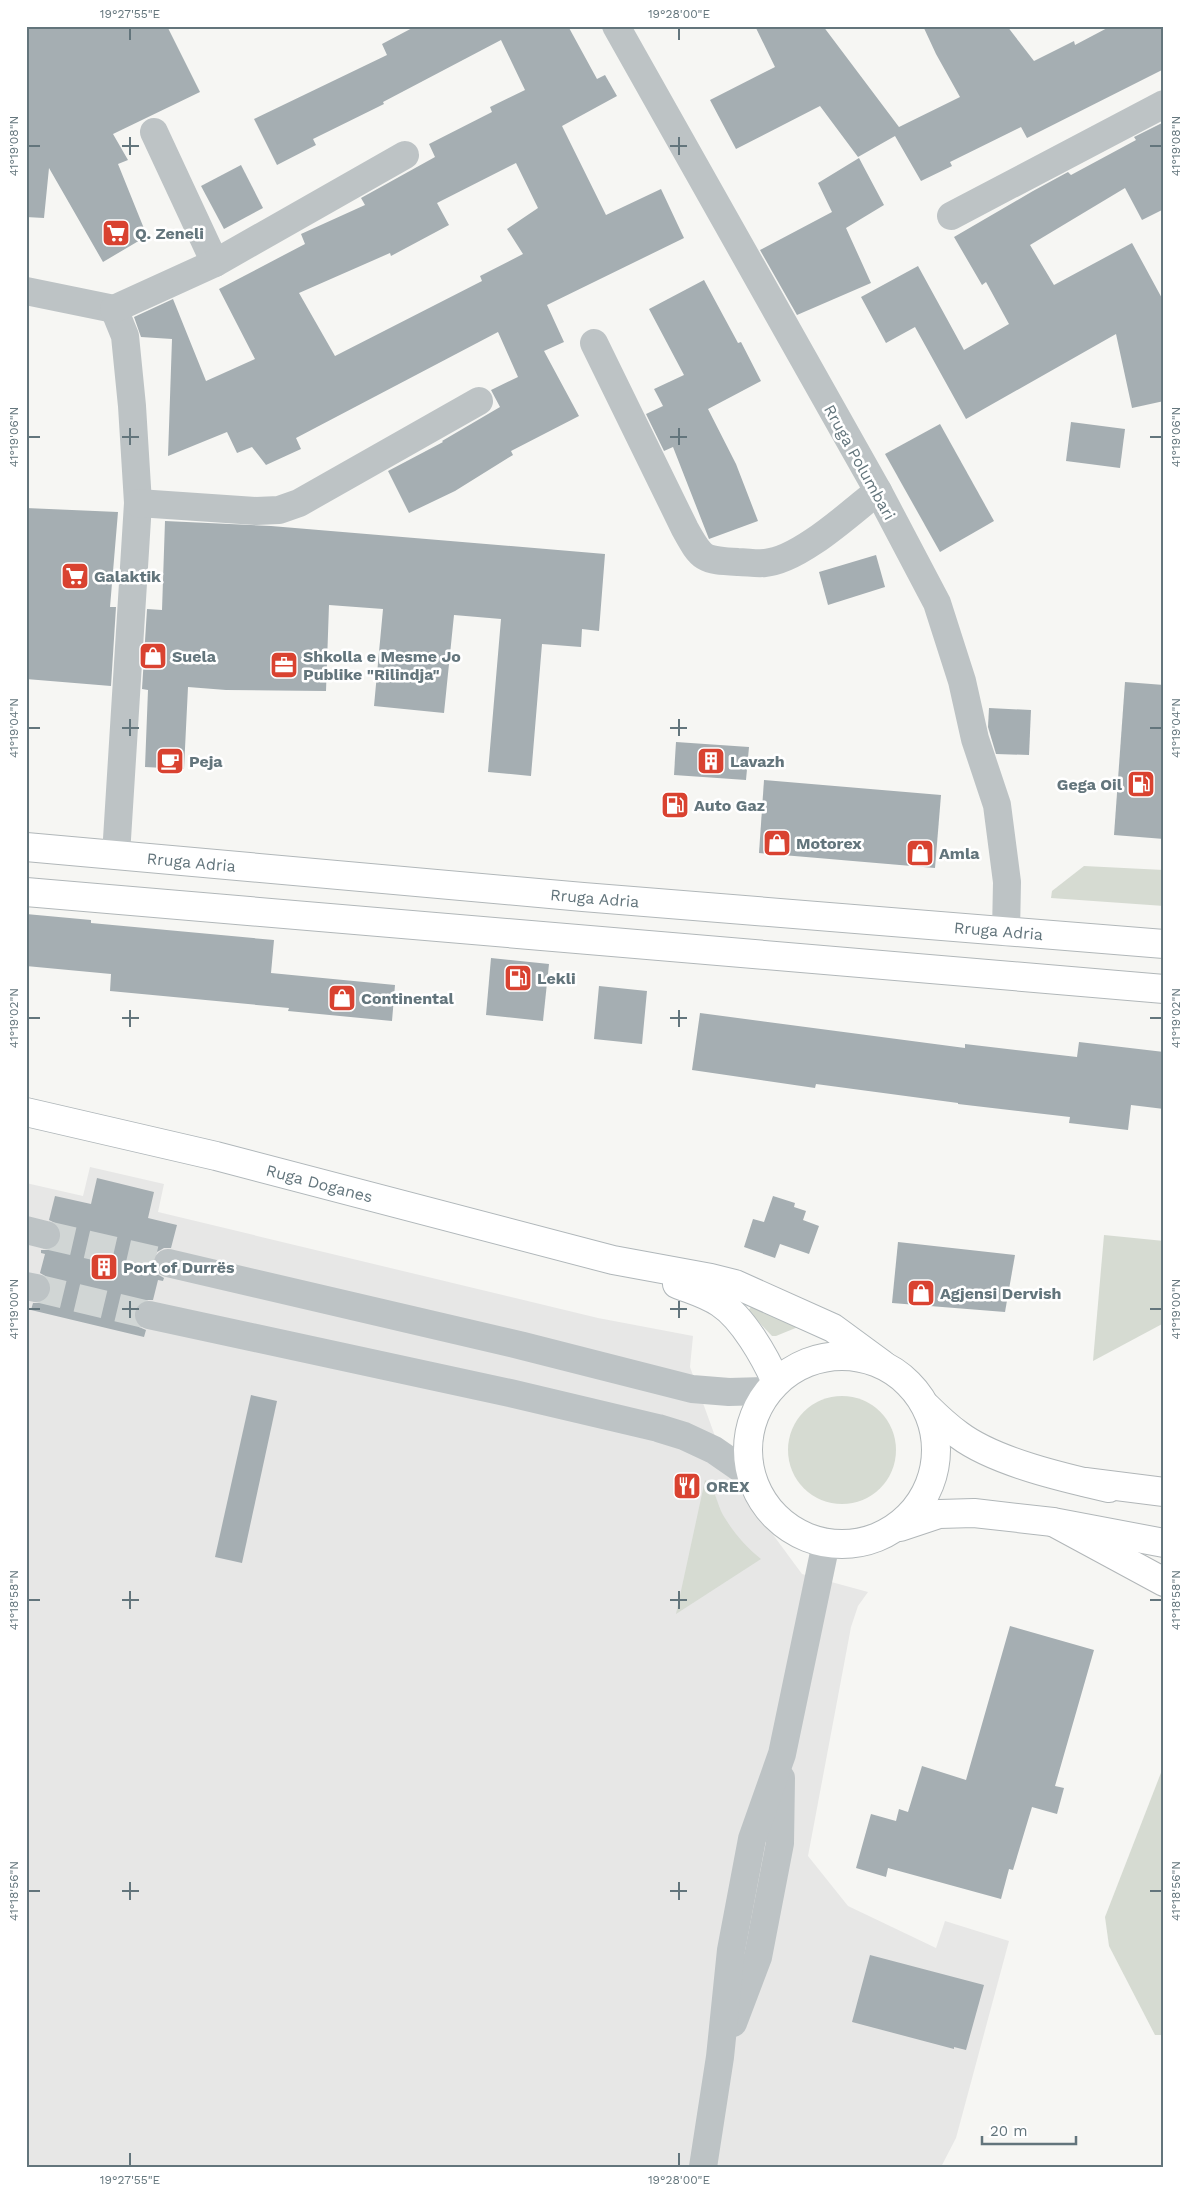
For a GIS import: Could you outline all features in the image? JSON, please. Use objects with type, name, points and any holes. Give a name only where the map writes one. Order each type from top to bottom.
[{"type":"main road","name":"Rruga Adria","points":[[26,847],[1164,944]]},
{"type":"main road","points":[[26,892],[1164,989]]},
{"type":"main road","name":"Ruga Doganes","points":[[26,1112],[216,1156],[612,1260]]},
{"type":"main road","points":[[612,1260],[735,1284],[833,1328],[903,1377],[920,1396],[926,1407],[937,1443],[937,1456],[932,1480],[920,1503],[912,1513],[894,1528]]},
{"type":"main road","points":[[612,1260],[706,1295],[722,1304],[757,1345],[772,1386]]},
{"type":"main road","points":[[882,1364],[858,1356],[845,1355],[820,1358],[796,1367],[772,1386],[760,1401],[750,1425],[747,1449],[750,1474],[766,1506],[783,1523],[803,1536],[826,1543],[861,1542],[873,1539],[894,1528],[938,1514],[974,1513],[1053,1522],[1164,1543]]},
{"type":"main road","points":[[926,1407],[960,1436],[988,1450],[1048,1472],[1164,1501]]},
{"type":"main road","points":[[1085,1482],[1164,1492]]},
{"type":"main road","points":[[1053,1522],[1164,1582]]},
{"type":"street","name":"Rruga Polumbari","points":[[616,26],[878,491],[937,603],[962,681],[975,739],[997,805],[1007,882],[1006,932]]},
{"type":"street","points":[[951,216],[1164,104]]},
{"type":"street","points":[[154,132],[215,262]]},
{"type":"street","points":[[26,291],[114,309],[215,262],[405,155]]},
{"type":"street","points":[[114,309],[125,336],[132,406],[138,503],[116,855]]},
{"type":"street","points":[[594,343],[685,528],[698,552],[710,560],[765,563],[781,559],[811,543],[878,491]]},
{"type":"street","points":[[138,503],[256,511],[279,510],[299,503],[479,401]]},
{"type":"street","points":[[168,1262],[523,1346],[692,1389],[728,1392],[772,1386]]},
{"type":"street","points":[[149,1315],[510,1393],[658,1428],[684,1436],[714,1450],[750,1474]]},
{"type":"street","points":[[703,2167],[720,2057],[758,1957],[780,1843],[782,1754],[826,1543]]},
{"type":"shaded area","points":[[1084,866],[1164,870],[1164,906],[1051,898],[1052,891]]},
{"type":"shaded area","name":"Port of Durrës","points":[[90,1167],[164,1184],[158,1212],[598,1318],[693,1336],[690,1367],[729,1475],[802,1574],[868,1592],[858,1606],[851,1627],[808,1856],[848,1906],[936,1948],[945,1921],[1009,1941],[956,2138],[941,2167],[26,2167],[26,1183],[83,1196]]},
{"type":"shaded area","points":[[1104,1235],[1164,1241],[1164,1323],[1093,1361]]},
{"type":"shaded area","points":[[753,1304],[798,1327],[772,1336],[748,1311]]},
{"type":"shaded area","points":[[842,1396],[863,1400],[880,1412],[892,1429],[896,1450],[892,1471],[880,1488],[863,1500],[842,1504],[821,1500],[804,1488],[792,1471],[788,1450],[792,1429],[804,1412],[821,1400]]},
{"type":"shaded area","points":[[705,1480],[714,1491],[723,1515],[731,1527],[761,1559],[676,1614]]},
{"type":"shaded area","points":[[1164,1765],[1164,2035],[1155,2035],[1109,1946],[1105,1917]]},
{"type":"building","points":[[26,26],[167,26],[200,92],[113,134],[128,160],[118,164],[147,236],[103,262],[49,168],[44,218],[26,217]]},
{"type":"building","points":[[416,26],[568,26],[597,79],[605,75],[617,96],[562,126],[606,215],[661,189],[684,238],[547,305],[564,342],[544,351],[579,416],[511,451],[513,455],[455,491],[409,513],[388,471],[443,442],[500,407],[491,390],[518,377],[498,332],[296,438],[301,449],[266,465],[252,447],[237,453],[227,432],[168,456],[172,339],[141,337],[134,317],[173,299],[206,381],[255,359],[219,289],[305,244],[301,234],[365,205],[361,198],[435,157],[429,144],[492,112],[490,107],[525,90],[501,40],[383,102],[384,104],[313,139],[316,145],[277,165],[254,119],[387,55],[382,44]],"holes":[[[516,163],[538,208],[507,229],[523,254],[480,276],[482,281],[335,356],[299,293],[390,253],[391,256],[449,225],[437,203]]]},
{"type":"building","points":[[755,26],[823,26],[899,127],[960,97],[923,26],[1007,26],[1034,61],[1074,41],[1075,45],[1111,26],[1164,26],[1164,69],[1027,138],[1021,127],[950,162],[952,166],[921,181],[895,136],[858,157],[820,106],[736,149],[710,100],[775,67]]},
{"type":"building","points":[[1164,122],[1164,209],[1142,220],[1125,188],[1030,245],[1054,285],[1132,243],[1164,302],[1164,401],[1132,408],[1116,334],[966,419],[915,327],[886,343],[861,297],[918,266],[964,350],[1009,324],[986,282],[982,285],[954,237],[1033,191],[1068,172],[1071,175],[1136,140],[1134,137]]},
{"type":"building","points":[[859,158],[884,205],[846,228],[871,283],[797,315],[760,250],[832,212],[818,183]]},
{"type":"building","points":[[241,165],[263,208],[224,229],[201,186]]},
{"type":"building","points":[[704,280],[738,343],[741,342],[761,381],[708,409],[736,464],[758,521],[709,539],[673,447],[664,451],[646,414],[663,406],[654,389],[684,375],[649,309]]},
{"type":"building","points":[[1071,422],[1125,429],[1120,468],[1066,461]]},
{"type":"building","points":[[940,424],[994,521],[940,552],[885,454]]},
{"type":"building","points":[[26,508],[118,512],[110,607],[116,607],[111,686],[26,679]]},
{"type":"building","points":[[165,521],[271,526],[605,554],[599,631],[582,629],[581,647],[542,644],[531,776],[488,772],[501,619],[454,615],[444,713],[374,706],[383,609],[329,605],[326,691],[226,690],[188,687],[184,769],[145,767],[148,690],[142,689],[147,609],[162,610]]},
{"type":"building","points":[[876,555],[885,587],[828,605],[819,572]]},
{"type":"building","points":[[1125,682],[1164,685],[1164,839],[1114,835]]},
{"type":"building","points":[[989,708],[1031,710],[1029,755],[996,754],[988,727]]},
{"type":"building","name":"Lavazh","points":[[676,742],[749,747],[746,780],[674,775]]},
{"type":"building","points":[[764,780],[941,795],[935,868],[759,853]]},
{"type":"building","points":[[26,914],[91,920],[91,923],[274,940],[271,973],[395,985],[392,1021],[288,1011],[289,1008],[110,991],[111,974],[26,966]]},
{"type":"building","name":"Lekli","points":[[491,958],[549,964],[543,1021],[486,1015]]},
{"type":"building","points":[[599,986],[647,991],[642,1044],[594,1039]]},
{"type":"building","points":[[700,1013],[965,1048],[965,1044],[1077,1057],[1079,1042],[1164,1052],[1164,1109],[1131,1105],[1128,1130],[1069,1123],[1070,1117],[958,1104],[816,1084],[815,1088],[692,1070]]},
{"type":"building","name":"Port of Durrës","points":[[97,1178],[154,1192],[148,1218],[177,1225],[171,1248],[164,1248],[157,1252],[153,1259],[153,1268],[157,1274],[164,1278],[163,1281],[158,1280],[153,1300],[144,1300],[138,1304],[134,1311],[134,1320],[139,1327],[146,1330],[144,1337],[31,1310],[33,1303],[41,1303],[48,1298],[51,1292],[51,1283],[47,1277],[40,1273],[45,1254],[41,1253],[41,1250],[50,1250],[57,1246],[61,1238],[61,1231],[57,1224],[49,1220],[55,1196],[91,1204]]},
{"type":"building","points":[[773,1196],[795,1203],[794,1207],[806,1211],[803,1220],[819,1226],[809,1254],[780,1244],[775,1258],[744,1247],[753,1219],[764,1222]]},
{"type":"building","points":[[898,1242],[1015,1255],[1005,1312],[892,1303]]},
{"type":"building","points":[[251,1395],[277,1401],[242,1563],[215,1557]]},
{"type":"building","points":[[1010,1626],[1094,1650],[1055,1786],[1064,1788],[1057,1814],[1032,1807],[1013,1870],[1009,1869],[1001,1899],[888,1868],[886,1877],[856,1868],[871,1814],[896,1821],[899,1809],[908,1812],[922,1766],[966,1780]]},
{"type":"building","points":[[870,1955],[984,1985],[966,2050],[954,2047],[954,2049],[852,2022]]},
{"type":"tunnel","points":[[46,1235],[168,1263]]},
{"type":"tunnel","points":[[36,1288],[149,1315]]},
{"type":"place","name":"Q. Zeneli","points":[[116,233]]},
{"type":"place","name":"Galaktik","points":[[75,576]]},
{"type":"place","name":"Suela","points":[[153,656]]},
{"type":"place","name":"Shkolla e Mesme Jo Publike \"Rilindja\"","points":[[284,665]]},
{"type":"place","name":"Peja","points":[[170,761]]},
{"type":"place","name":"Lavazh","points":[[711,761]]},
{"type":"place","name":"Gega Oil","points":[[1141,784]]},
{"type":"place","name":"Auto Gaz","points":[[675,805]]},
{"type":"place","name":"Motorex","points":[[777,843]]},
{"type":"place","name":"Amla","points":[[920,853]]},
{"type":"place","name":"Lekli","points":[[518,978]]},
{"type":"place","name":"Continental","points":[[342,998]]},
{"type":"place","name":"Port of Durrës","points":[[104,1267]]},
{"type":"place","name":"Agjensi Dervish","points":[[921,1293]]},
{"type":"place","name":"OREX","points":[[687,1486]]}]
